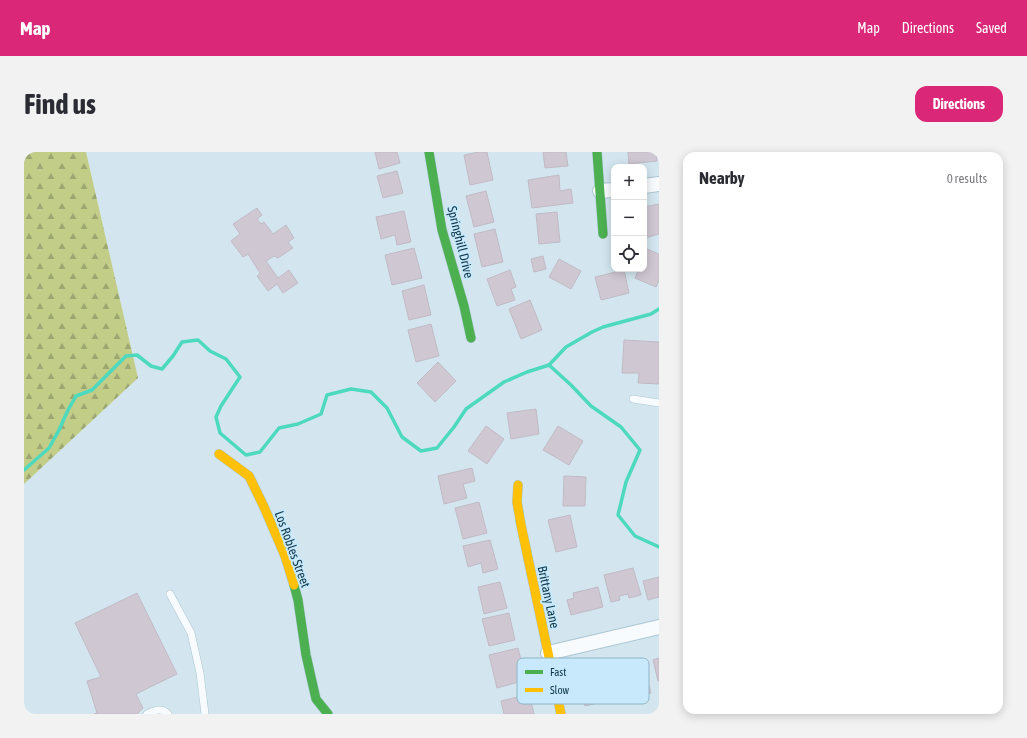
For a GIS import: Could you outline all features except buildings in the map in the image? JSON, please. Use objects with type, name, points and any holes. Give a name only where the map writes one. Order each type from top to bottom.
[{"type":"street","name":"Springhill Drive","points":[[429,152],[442,230],[464,306],[471,338]]},
{"type":"street","points":[[597,152],[603,234]]},
{"type":"street","points":[[647,186],[659,184]]},
{"type":"street","points":[[600,191],[611,190]]},
{"type":"street","name":"Los Robles Street","points":[[219,454],[249,476],[285,556],[298,600],[306,655],[316,699],[328,714]]},
{"type":"street","name":"Brittany Lane","points":[[518,485],[517,502],[521,525],[549,658]]},
{"type":"street","points":[[548,653],[659,627]]},
{"type":"street","name":"Brittany Lane","points":[[559,704],[561,714]]},
{"type":"lane","points":[[633,399],[659,403]]},
{"type":"lane","points":[[170,594],[191,633],[200,673],[206,714]]},
{"type":"lane","points":[[147,714],[154,710],[166,711],[168,714]]},
{"type":"green space","points":[[24,152],[86,152],[138,378],[24,484]]},
{"type":"waterway","points":[[549,365],[566,347],[592,332],[603,327],[651,314],[659,309]]},
{"type":"waterway","points":[[24,470],[49,448],[76,396],[92,390],[126,356],[137,355],[151,366],[162,369],[182,342],[198,340],[210,351],[226,359],[240,377],[221,406],[216,417],[220,433],[246,455],[260,452],[279,428],[298,424],[321,414],[327,395],[351,389],[371,392],[387,408],[402,437],[421,451],[437,448],[466,409],[504,382],[527,372],[549,365],[591,406],[621,427],[640,450],[626,482],[618,515],[635,536],[659,547]]},
{"type":"traffic: fast","points":[[429,152],[442,230],[464,306],[471,338]]},
{"type":"traffic: fast","points":[[597,152],[603,234]]},
{"type":"traffic: fast","points":[[294,585],[298,600],[306,655],[316,699],[328,714]]},
{"type":"traffic: slow","points":[[219,454],[249,476],[285,556],[294,585]]},
{"type":"traffic: slow","points":[[518,485],[517,502],[521,525],[549,658]]},
{"type":"traffic: slow","points":[[559,704],[561,714]]}]
